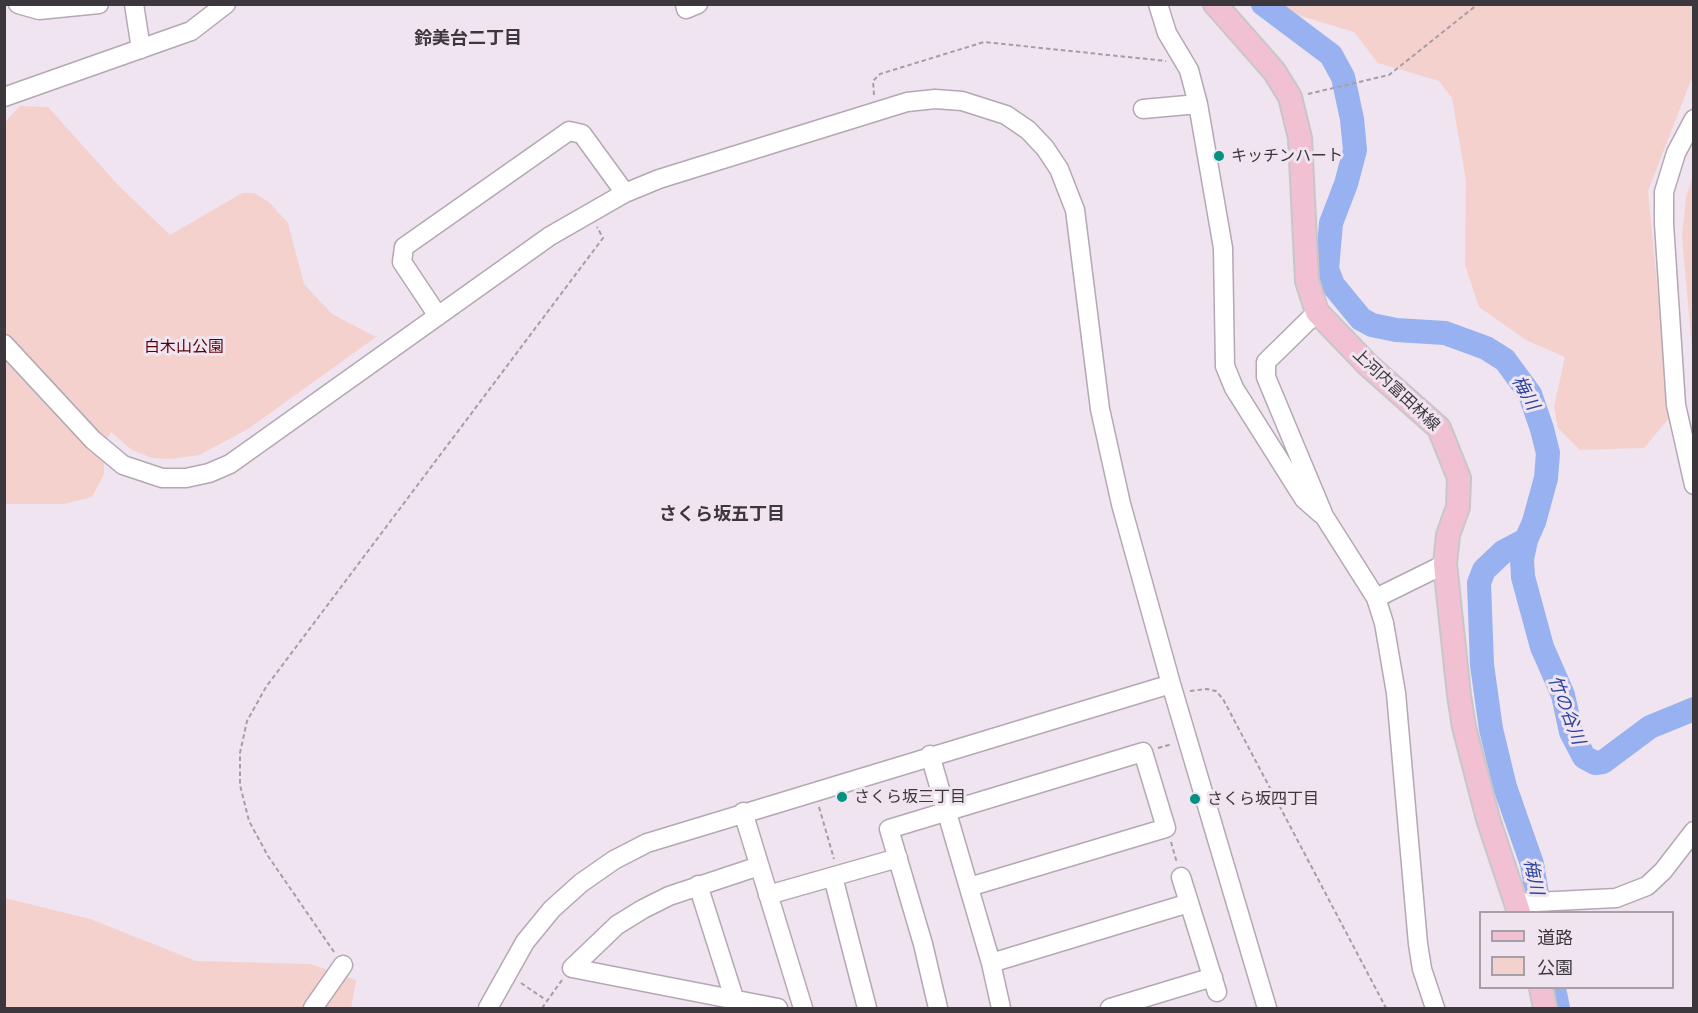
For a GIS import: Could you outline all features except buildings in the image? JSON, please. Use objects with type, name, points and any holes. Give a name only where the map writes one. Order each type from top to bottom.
[{"type":"main road","name":"上河内富田林線","points":[[1215,4],[1274,71],[1290,98],[1300,138],[1307,281],[1317,312],[1368,365],[1426,414],[1446,440],[1459,478],[1460,494],[1445,548],[1445,564],[1464,727],[1488,819],[1517,908]]},
{"type":"main road","points":[[1541,989],[1545,1008]]},
{"type":"street","points":[[18,4],[39,10],[99,4]]},
{"type":"street","points":[[134,4],[141,49]]},
{"type":"street","points":[[4,97],[191,31],[226,4]]},
{"type":"street","points":[[685,4],[686,9],[698,4]]},
{"type":"street","points":[[1158,4],[1167,33],[1194,84],[1198,104],[1223,248],[1225,366],[1234,388],[1304,499],[1324,516]]},
{"type":"street","points":[[4,344],[107,453],[139,472],[162,478],[186,478],[209,474],[230,464],[550,236],[625,193],[879,109],[907,102],[935,99],[984,106],[1006,115],[1028,130],[1046,148],[1059,169],[1075,210],[1100,409],[1109,454],[1172,690],[1267,1008]]},
{"type":"street","points":[[1143,109],[1198,104]]},
{"type":"street","points":[[1694,118],[1676,153],[1664,192],[1664,224],[1676,405],[1694,485]]},
{"type":"street","points":[[438,316],[402,262],[404,248],[569,131],[582,134],[625,193]]},
{"type":"street","points":[[1317,312],[1266,362],[1266,377],[1324,516],[1376,598],[1384,623],[1394,674],[1418,944],[1422,969],[1435,1008]]},
{"type":"street","points":[[1376,598],[1445,564]]},
{"type":"street","points":[[488,1008],[525,942],[552,909],[581,883],[614,860],[647,843],[930,756],[1172,690]]},
{"type":"street","points":[[938,1008],[923,944],[889,829],[1143,752],[1166,828],[969,887]]},
{"type":"street","points":[[930,756],[991,963],[1001,1008]]},
{"type":"street","points":[[743,812],[803,1008]]},
{"type":"street","points":[[1517,908],[1616,898],[1647,886],[1663,871],[1694,831]]},
{"type":"street","points":[[768,895],[898,858]]},
{"type":"street","points":[[572,968],[617,925],[669,896],[759,866]]},
{"type":"street","points":[[836,876],[867,1008]]},
{"type":"street","points":[[1110,1008],[1215,984],[1181,877]]},
{"type":"street","points":[[698,885],[735,1001]]},
{"type":"street","points":[[991,963],[1190,903]]},
{"type":"street","points":[[313,1008],[343,965]]},
{"type":"street","points":[[572,968],[778,1008]]},
{"type":"path","points":[[1307,94],[1389,75],[1478,4]]},
{"type":"path","points":[[879,109],[873,90],[873,81],[880,74],[974,43],[993,42],[1163,61],[1182,59]]},
{"type":"path","points":[[343,965],[268,856],[249,821],[240,785],[240,753],[247,721],[273,677],[603,238],[590,211]]},
{"type":"path","points":[[1172,690],[1207,688],[1216,691],[1223,699],[1386,1008]]},
{"type":"path","points":[[1143,752],[1177,742]]},
{"type":"path","points":[[818,804],[836,876]]},
{"type":"path","points":[[1166,828],[1181,877]]},
{"type":"path","points":[[542,1008],[572,968]]},
{"type":"path","points":[[519,982],[546,1000]]},
{"type":"green space","points":[[1277,5],[1693,5],[1693,75],[1648,191],[1670,417],[1644,448],[1580,450],[1558,428],[1554,407],[1565,357],[1526,340],[1479,307],[1465,265],[1466,180],[1452,98],[1439,81],[1378,63],[1354,32],[1281,10]]},
{"type":"green space","name":"白木山公園","points":[[20,106],[48,107],[119,186],[170,235],[242,193],[254,193],[270,203],[288,223],[304,284],[332,314],[376,337],[248,429],[199,455],[172,459],[152,458],[132,450],[111,432],[104,444],[104,474],[92,497],[64,504],[5,504],[4,123]]},
{"type":"green space","points":[[1693,175],[1693,360],[1682,236],[1686,197]]},
{"type":"green space","points":[[5,898],[90,919],[196,961],[311,964],[356,980],[351,1008],[5,1008]]},
{"type":"waterway","name":"梅川","points":[[1263,4],[1331,55],[1343,77],[1352,119],[1355,150],[1346,184],[1331,223],[1327,269],[1333,285],[1361,319],[1372,325],[1396,330],[1445,333],[1486,348],[1505,360],[1530,394],[1542,429],[1548,453],[1546,478],[1534,522],[1526,540],[1503,552],[1484,570],[1479,583],[1482,665],[1491,729],[1505,787],[1532,864],[1540,911]]},
{"type":"waterway","name":"竹の谷川","points":[[1526,540],[1522,559],[1523,577],[1542,647],[1563,695],[1571,732],[1584,757],[1595,763],[1603,762],[1650,727],[1694,709]]},
{"type":"waterway","name":"梅川","points":[[1554,989],[1558,1008]]},
{"type":"place","name":"キッチンハート","points":[[1219,156]]},
{"type":"place","name":"さくら坂三丁目","points":[[842,797]]},
{"type":"place","name":"さくら坂四丁目","points":[[1195,799]]},
{"type":"district","name":"鈴美台二丁目","points":[[468,39]]},
{"type":"district","name":"さくら坂五丁目","points":[[722,515]]}]
